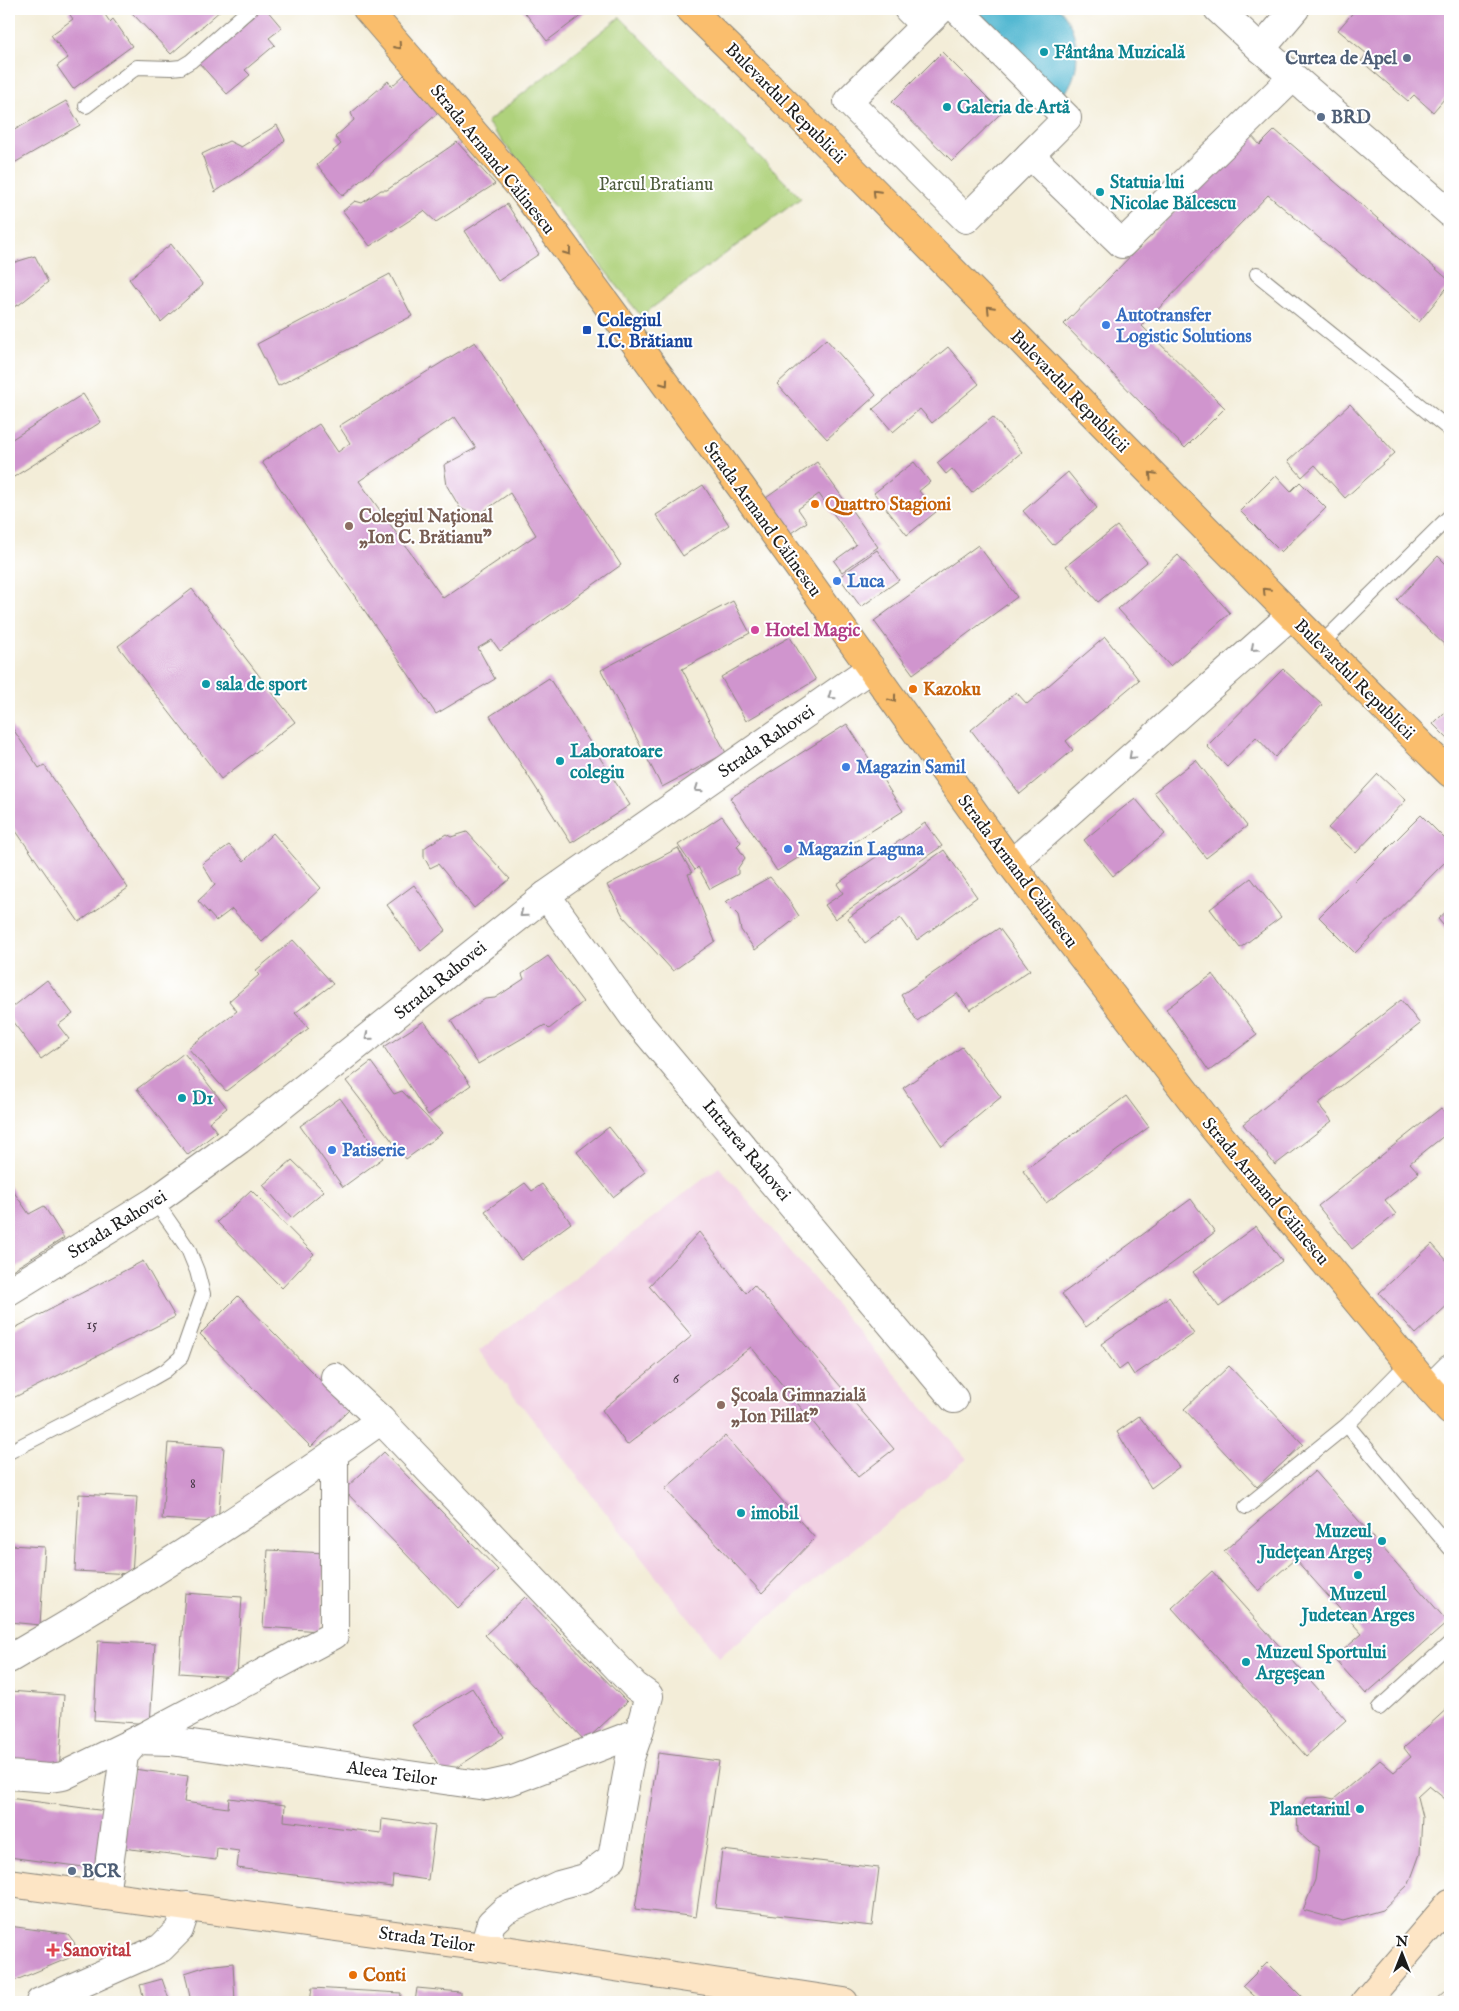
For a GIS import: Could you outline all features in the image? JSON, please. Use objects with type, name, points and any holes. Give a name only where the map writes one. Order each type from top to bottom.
[{"type":"main road","name":"Strada Armand Călinescu","points":[[367,9],[523,190],[609,309],[657,371],[1011,864],[1211,1126],[1450,1411]]},
{"type":"main road","name":"Bulevardul Republicii","points":[[690,9],[828,143],[1290,616],[1450,773]]},
{"type":"street","points":[[924,14],[848,101],[966,218],[1067,118],[957,9]]},
{"type":"street","points":[[1218,9],[1261,49],[1450,213]]},
{"type":"street","points":[[1261,49],[1295,9]]},
{"type":"street","points":[[1030,154],[1122,244],[1293,77]]},
{"type":"street","points":[[1011,864],[1290,616]]},
{"type":"street","name":"Strada Rahovei","points":[[9,1291],[155,1201],[239,1140],[546,895],[871,668]]},
{"type":"street","name":"Intrarea Rahovei","points":[[546,895],[633,1016],[954,1400]]},
{"type":"street","points":[[1430,1389],[1450,1369]]},
{"type":"street","points":[[335,1376],[381,1420],[635,1686],[649,1696],[630,1758],[612,1858],[586,1878],[560,1886],[504,1910],[491,1923],[484,1946]]},
{"type":"street","points":[[9,1659],[148,1577],[381,1420]]},
{"type":"street","name":"Aleea Teilor","points":[[9,1775],[50,1778],[63,1776],[137,1740],[334,1635],[334,1453]]},
{"type":"street","name":"Aleea Teilor","points":[[137,1740],[171,1741],[486,1786],[512,1780],[639,1732]]},
{"type":"street","name":"Aleea Teilor","points":[[105,1896],[124,1755],[137,1740]]},
{"type":"street","name":"Strada Teilor","points":[[9,1883],[484,1946],[844,2002]]},
{"type":"street","points":[[1365,2002],[1450,1903]]},
{"type":"street","points":[[40,2002],[161,1948],[179,1930],[187,1906]]},
{"type":"lane","points":[[86,106],[137,67],[181,67],[191,61],[250,9]]},
{"type":"lane","points":[[1257,274],[1450,430]]},
{"type":"lane","points":[[1320,645],[1450,516]]},
{"type":"lane","points":[[9,1452],[165,1371],[181,1357],[203,1294],[198,1270],[188,1249],[155,1201]]},
{"type":"lane","points":[[1246,1507],[1347,1425],[1408,1363]]},
{"type":"lane","points":[[1347,1425],[1450,1548]]},
{"type":"lane","points":[[1379,1708],[1450,1643]]},
{"type":"shaded area","name":"Școala Gimnazială „Ion Pillat”","points":[[719,1167],[967,1459],[719,1657],[479,1351]]},
{"type":"green space","name":"Parcul Bratianu","points":[[620,17],[801,198],[641,316],[487,122]]},
{"type":"water","name":"Fântâna Muzicală","points":[[968,9],[1060,9],[1074,35],[1077,54],[1071,83],[1061,100]]},
{"type":"building","points":[[73,9],[101,9],[110,22],[113,19],[132,46],[73,89],[57,66],[68,58],[51,35],[73,19],[68,12]]},
{"type":"building","points":[[138,9],[222,9],[171,54],[132,13]]},
{"type":"building","points":[[262,9],[266,9],[282,28],[269,38],[275,45],[245,70],[250,75],[227,94],[199,63]]},
{"type":"building","points":[[522,9],[590,9],[547,41]]},
{"type":"building","name":"Curtea de Apel","points":[[1356,9],[1450,9],[1450,92],[1433,112],[1414,95],[1408,101],[1361,61],[1367,54],[1338,30]]},
{"type":"building","name":"Galeria de Artă","points":[[942,52],[1002,112],[952,161],[892,102]]},
{"type":"building","points":[[404,75],[438,113],[343,196],[317,165],[341,144],[335,137],[354,120],[351,113],[388,81],[392,86]]},
{"type":"building","points":[[66,101],[80,125],[9,166],[9,133]]},
{"type":"building","points":[[277,125],[285,140],[271,155],[215,192],[202,154],[229,141],[241,147]]},
{"type":"building","points":[[1275,130],[1450,281],[1450,284],[1419,322],[1268,195],[1142,326],[1225,408],[1185,448],[1064,324],[1250,134],[1260,145]]},
{"type":"building","points":[[457,142],[495,184],[436,222],[424,211],[370,246],[343,211],[355,201],[362,203],[381,190],[387,190]]},
{"type":"building","points":[[507,204],[539,254],[498,281],[465,231]]},
{"type":"building","points":[[171,244],[203,285],[161,322],[129,279]]},
{"type":"building","points":[[35,256],[48,282],[20,304],[9,309],[9,264]]},
{"type":"building","points":[[390,274],[412,316],[278,386],[257,344]]},
{"type":"building","points":[[826,339],[876,395],[827,439],[777,384]]},
{"type":"building","name":"Colegiul Național „Ion C. Brătianu\"","points":[[475,342],[621,565],[500,651],[492,640],[478,648],[495,679],[436,714],[262,462],[319,424],[338,452],[350,443],[339,426]],"holes":[[[455,417],[476,448],[444,465],[447,486],[460,508],[477,516],[510,493],[536,535],[443,598],[359,481]]]},
{"type":"building","points":[[948,347],[979,384],[932,423],[920,409],[893,432],[873,409]]},
{"type":"building","points":[[83,394],[101,422],[9,480],[9,441]]},
{"type":"building","points":[[1350,404],[1395,453],[1345,498],[1315,465],[1302,477],[1288,461]]},
{"type":"building","points":[[993,417],[1022,452],[972,493],[952,469],[946,474],[937,463]]},
{"type":"building","points":[[817,462],[878,547],[842,572],[834,561],[856,545],[819,494],[798,509],[807,522],[788,535],[763,500]]},
{"type":"building","points":[[914,462],[930,482],[919,491],[936,512],[907,535],[874,493]]},
{"type":"building","points":[[1068,472],[1097,508],[1053,545],[1023,511]]},
{"type":"building","points":[[1276,475],[1291,491],[1300,482],[1326,508],[1281,552],[1240,511]]},
{"type":"building","points":[[703,485],[729,525],[683,556],[656,515]]},
{"type":"building","points":[[1117,526],[1147,562],[1098,602],[1066,566]]},
{"type":"building","points":[[978,545],[1017,597],[913,674],[874,621]]},
{"type":"building","points":[[877,550],[899,580],[861,607],[839,577]]},
{"type":"building","points":[[1178,555],[1230,613],[1170,666],[1118,609]]},
{"type":"building","points":[[1438,556],[1450,568],[1450,643],[1447,647],[1397,600]]},
{"type":"building","name":"sala de sport","points":[[192,589],[295,722],[221,779],[118,646]]},
{"type":"building","points":[[733,601],[750,633],[682,669],[726,753],[662,787],[601,670]]},
{"type":"building","points":[[790,637],[816,680],[746,721],[721,677]]},
{"type":"building","points":[[1105,637],[1139,680],[1066,741],[1073,750],[1020,794],[971,730],[1016,692],[1027,704]]},
{"type":"building","points":[[1283,669],[1322,705],[1275,757],[1256,737],[1227,767],[1207,746]]},
{"type":"building","name":"Laboratoare colegiu","points":[[549,678],[630,805],[571,843],[490,716]]},
{"type":"building","points":[[1450,707],[1450,741],[1433,724]]},
{"type":"building","points":[[9,723],[39,768],[44,765],[128,888],[79,922],[9,821]]},
{"type":"building","points":[[847,724],[903,811],[826,860],[817,846],[777,871],[730,798]]},
{"type":"building","points":[[1196,760],[1247,826],[1206,858],[1154,792]]},
{"type":"building","points":[[1378,774],[1406,800],[1356,853],[1328,828]]},
{"type":"building","points":[[1135,798],[1165,834],[1113,876],[1084,840]]},
{"type":"building","points":[[1421,815],[1450,844],[1450,857],[1355,953],[1319,917]]},
{"type":"building","points":[[722,816],[741,842],[737,846],[745,858],[738,868],[738,874],[710,889],[698,867],[695,870],[678,845]]},
{"type":"building","points":[[925,823],[942,846],[835,919],[825,905],[843,893],[837,884]]},
{"type":"building","points":[[467,832],[510,879],[474,908],[438,864],[430,868],[424,857],[424,848],[446,834],[451,837]]},
{"type":"building","points":[[273,833],[321,888],[262,942],[232,909],[216,921],[198,901],[215,885],[202,864],[229,845],[244,861]]},
{"type":"building","points":[[678,848],[692,873],[688,874],[715,941],[673,971],[623,916],[607,885]]},
{"type":"building","points":[[944,850],[977,897],[917,940],[901,918],[865,943],[848,918]]},
{"type":"building","points":[[770,877],[799,916],[755,950],[741,930],[738,915],[725,902]]},
{"type":"building","points":[[1251,878],[1281,917],[1240,948],[1210,909]]},
{"type":"building","points":[[414,885],[446,930],[421,951],[387,905]]},
{"type":"building","points":[[1450,908],[1450,933],[1438,919]]},
{"type":"building","points":[[999,928],[1030,970],[970,1010],[957,993],[917,1021],[901,995]]},
{"type":"building","points":[[293,940],[333,984],[295,1013],[309,1028],[226,1091],[188,1048],[237,1011],[229,1001],[259,975],[255,971]]},
{"type":"building","points":[[548,956],[583,1002],[549,1029],[545,1025],[478,1064],[451,1021],[485,999],[495,998],[524,979],[522,974]]},
{"type":"building","points":[[1213,974],[1257,1035],[1209,1071],[1166,1009]]},
{"type":"building","points":[[47,980],[73,1014],[58,1025],[69,1039],[41,1059],[9,1017],[9,1010]]},
{"type":"building","points":[[1401,1000],[1420,1024],[1318,1104],[1332,1121],[1275,1165],[1243,1124]]},
{"type":"building","points":[[424,1021],[471,1085],[428,1115],[384,1047]]},
{"type":"building","points":[[962,1047],[1001,1097],[942,1146],[903,1088]]},
{"type":"building","name":"D1","points":[[184,1053],[227,1108],[209,1122],[217,1132],[188,1155],[137,1089]]},
{"type":"building","points":[[371,1062],[394,1094],[402,1091],[442,1133],[406,1159],[346,1081]]},
{"type":"building","points":[[1126,1096],[1149,1127],[1046,1203],[1023,1171]]},
{"type":"building","points":[[340,1098],[383,1158],[343,1187],[300,1126]]},
{"type":"building","points":[[1441,1108],[1450,1119],[1450,1131],[1410,1163],[1419,1173],[1385,1200],[1396,1214],[1352,1249],[1318,1206]]},
{"type":"building","points":[[609,1127],[645,1172],[613,1197],[577,1152]]},
{"type":"building","points":[[292,1160],[324,1191],[292,1218],[263,1185]]},
{"type":"building","points":[[525,1183],[532,1191],[542,1184],[571,1223],[521,1260],[485,1211]]},
{"type":"building","points":[[9,1185],[29,1214],[44,1206],[64,1238],[9,1272]]},
{"type":"building","points":[[251,1190],[314,1254],[282,1288],[217,1222]]},
{"type":"building","points":[[1191,1199],[1215,1232],[1086,1327],[1062,1294]]},
{"type":"building","points":[[1256,1226],[1282,1261],[1219,1307],[1193,1272]]},
{"type":"building","points":[[699,1232],[746,1293],[754,1285],[894,1449],[858,1477],[751,1347],[627,1445],[602,1410],[692,1336],[649,1286]]},
{"type":"building","points":[[1432,1244],[1450,1264],[1450,1303],[1416,1334],[1379,1293]]},
{"type":"building","points":[[143,1261],[175,1317],[9,1400],[9,1331]]},
{"type":"building","points":[[238,1296],[349,1410],[311,1447],[200,1334]]},
{"type":"building","points":[[1169,1297],[1194,1334],[1134,1375],[1127,1364],[1119,1370],[1101,1344]]},
{"type":"building","points":[[1229,1366],[1303,1444],[1257,1487],[1184,1409]]},
{"type":"building","points":[[1139,1416],[1179,1467],[1151,1488],[1117,1432]]},
{"type":"building","name":"imobil","points":[[725,1436],[815,1538],[762,1593],[665,1489]]},
{"type":"building","points":[[168,1443],[224,1447],[218,1523],[162,1519]]},
{"type":"building","points":[[384,1452],[498,1570],[458,1608],[344,1490]]},
{"type":"building","name":"Muzeul Judetean Arges","points":[[1315,1471],[1448,1622],[1366,1694],[1334,1658],[1362,1634],[1295,1559],[1259,1591],[1224,1551]]},
{"type":"building","points":[[79,1494],[137,1497],[132,1574],[75,1571]]},
{"type":"building","points":[[9,1545],[45,1547],[40,1625],[9,1622]]},
{"type":"building","points":[[268,1550],[325,1553],[320,1631],[263,1627]]},
{"type":"building","points":[[1212,1571],[1346,1720],[1306,1756],[1172,1608]]},
{"type":"building","points":[[185,1593],[242,1597],[237,1677],[179,1673]]},
{"type":"building","points":[[525,1597],[627,1702],[585,1741],[485,1635]]},
{"type":"building","points":[[98,1641],[155,1644],[150,1724],[94,1720]]},
{"type":"building","points":[[472,1688],[504,1737],[445,1775],[412,1725]]},
{"type":"building","points":[[9,1691],[64,1695],[59,1773],[9,1769]]},
{"type":"building","name":"Planetariul","points":[[1450,1706],[1450,1803],[1429,1786],[1417,1797],[1422,1817],[1420,1854],[1409,1884],[1382,1910],[1343,1921],[1303,1910],[1315,1880],[1319,1847],[1309,1842],[1298,1832],[1297,1814],[1306,1798],[1325,1797],[1334,1799],[1380,1760],[1394,1772],[1411,1757],[1404,1748]]},
{"type":"building","points":[[658,1753],[719,1761],[696,1917],[635,1909]]},
{"type":"building","points":[[133,1769],[188,1776],[184,1802],[228,1808],[229,1798],[285,1805],[284,1821],[381,1833],[382,1819],[435,1826],[428,1880],[393,1875],[392,1887],[237,1868],[239,1851],[217,1848],[216,1860],[123,1848]]},
{"type":"building","points":[[9,1798],[106,1811],[98,1869],[9,1857]]},
{"type":"building","points":[[722,1850],[879,1868],[872,1926],[715,1908]]},
{"type":"building","points":[[9,1926],[68,1934],[74,1942],[76,1950],[69,1958],[9,1983]]},
{"type":"building","points":[[1267,1962],[1307,2002],[1261,2002],[1243,1986]]},
{"type":"building","points":[[233,1963],[235,2002],[191,2002],[185,1973],[207,1966]]},
{"type":"building","points":[[162,1979],[170,2002],[145,2002],[140,1985]]},
{"type":"building","points":[[312,1988],[401,1993],[400,2002],[310,2002]]},
{"type":"building","points":[[417,1988],[460,1992],[460,2002],[415,2002]]},
{"type":"building","points":[[1446,1990],[1450,1997],[1450,2002],[1433,2002]]},
{"type":"place","name":"Fântâna Muzicală","points":[[1044,52]]},
{"type":"place","name":"Curtea de Apel","points":[[1407,58]]},
{"type":"place","name":"Galeria de Artă","points":[[947,107]]},
{"type":"place","name":"BRD","points":[[1321,117]]},
{"type":"place","name":"Statuia lui Nicolae Bălcescu","points":[[1100,192]]},
{"type":"place","name":"Autotransfer Logistic Solutions","points":[[1106,325]]},
{"type":"place","name":"Colegiul I.C. Brătianu","points":[[587,330]]},
{"type":"place","name":"Quattro Stagioni","points":[[815,504]]},
{"type":"place","name":"Colegiul Național „Ion C. Brătianu\"","points":[[349,526]]},
{"type":"place","name":"Luca","points":[[837,581]]},
{"type":"place","name":"Hotel Magic","points":[[755,630]]},
{"type":"place","name":"sala de sport","points":[[206,684]]},
{"type":"place","name":"Kazoku","points":[[913,689]]},
{"type":"place","name":"Laboratoare colegiu","points":[[560,761]]},
{"type":"place","name":"Magazin Samil","points":[[846,767]]},
{"type":"place","name":"Magazin Laguna","points":[[788,849]]},
{"type":"place","name":"D1","points":[[182,1098]]},
{"type":"place","name":"Patiserie","points":[[332,1150]]},
{"type":"place","name":"Școala Gimnazială „Ion Pillat”","points":[[721,1405]]},
{"type":"place","name":"imobil","points":[[741,1513]]},
{"type":"place","name":"Muzeul Județean Argeș","points":[[1382,1541]]},
{"type":"place","name":"Muzeul Judetean Arges","points":[[1358,1575]]},
{"type":"place","name":"Muzeul Sportului Argeșean","points":[[1246,1662]]},
{"type":"place","name":"Planetariul","points":[[1360,1809]]},
{"type":"place","name":"BCR","points":[[72,1871]]},
{"type":"place","name":"Sanovital","points":[[53,1950]]},
{"type":"place","name":"Conti","points":[[353,1975]]}]
